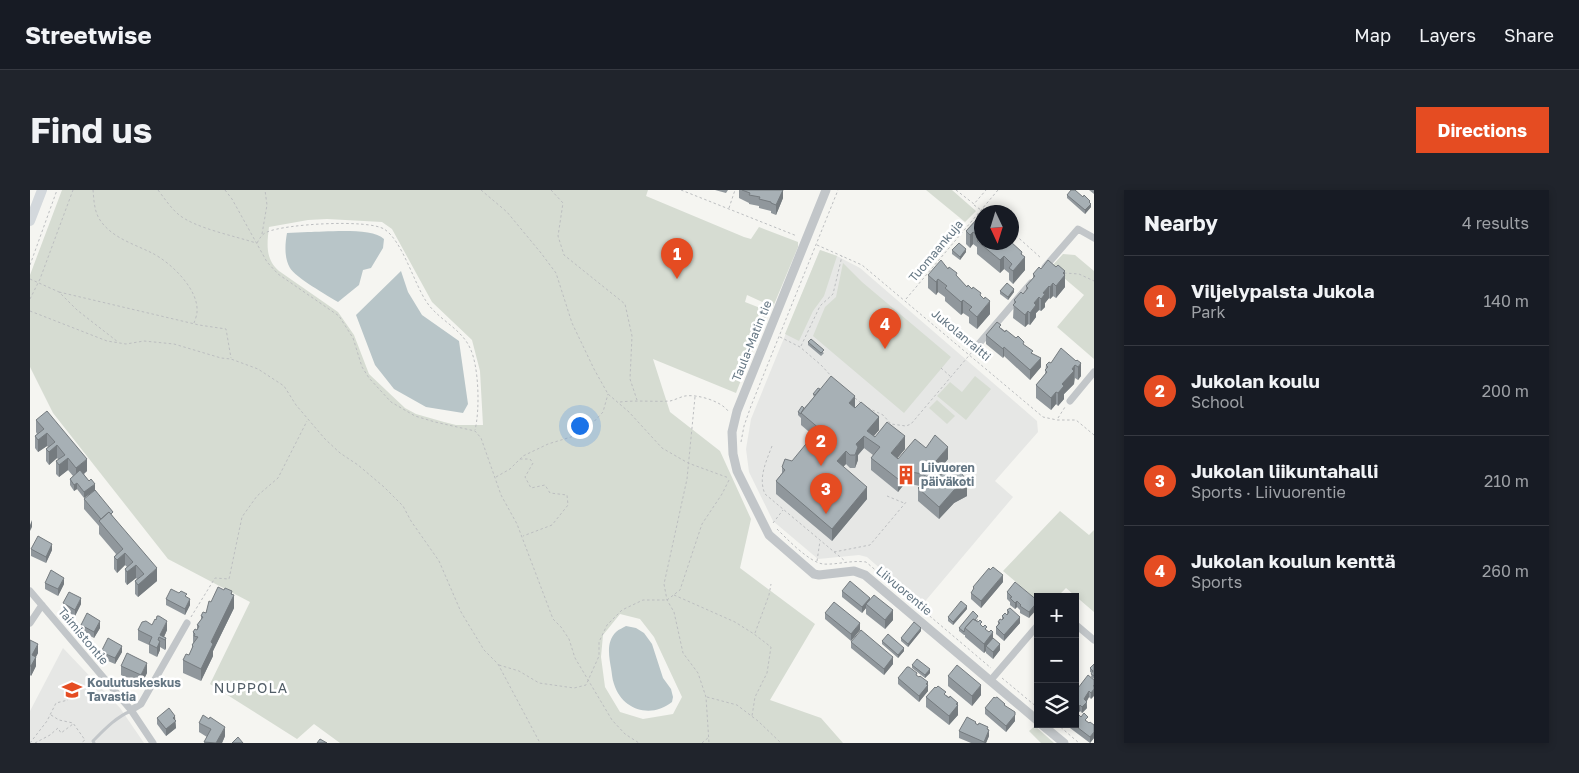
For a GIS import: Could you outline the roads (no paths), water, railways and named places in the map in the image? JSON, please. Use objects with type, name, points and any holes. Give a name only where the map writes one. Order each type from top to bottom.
[{"type":"main road","points":[[30,221],[42,190]]},
{"type":"street","name":"Taula-Matin tie","points":[[754,504],[737,471],[733,454],[732,440],[735,419],[826,190]]},
{"type":"street","points":[[1041,271],[1078,229],[1094,238]]},
{"type":"street","points":[[978,346],[1035,279]]},
{"type":"street","points":[[1070,401],[1094,372]]},
{"type":"street","name":"Liivuorentie","points":[[754,504],[769,535],[814,574],[854,571],[866,575],[1034,718]]},
{"type":"street","name":"Taimistontie","points":[[30,592],[131,710],[153,743]]},
{"type":"street","points":[[30,623],[42,605]]},
{"type":"street","points":[[131,710],[141,704],[187,624]]},
{"type":"street","points":[[1079,627],[1094,640]]},
{"type":"street","points":[[990,681],[1034,629]]},
{"type":"street","points":[[1046,728],[1064,743]]},
{"type":"lane","points":[[94,743],[93,741],[106,729],[131,710]]},
{"type":"place","name":"Viljelypalsta Jukola","points":[[677,279]]},
{"type":"place","name":"Jukolan koulun kenttä","points":[[885,349]]},
{"type":"place","name":"Jukolan koulu","points":[[821,466]]},
{"type":"place","name":"Liivuoren päiväkoti","points":[[906,475]]},
{"type":"place","name":"Jukolan liikuntahalli","points":[[826,514]]},
{"type":"place","name":"Koulutuskeskus Tavastia","points":[[72,690]]},
{"type":"district","name":"NUPPOLA","points":[[251,688]]}]
